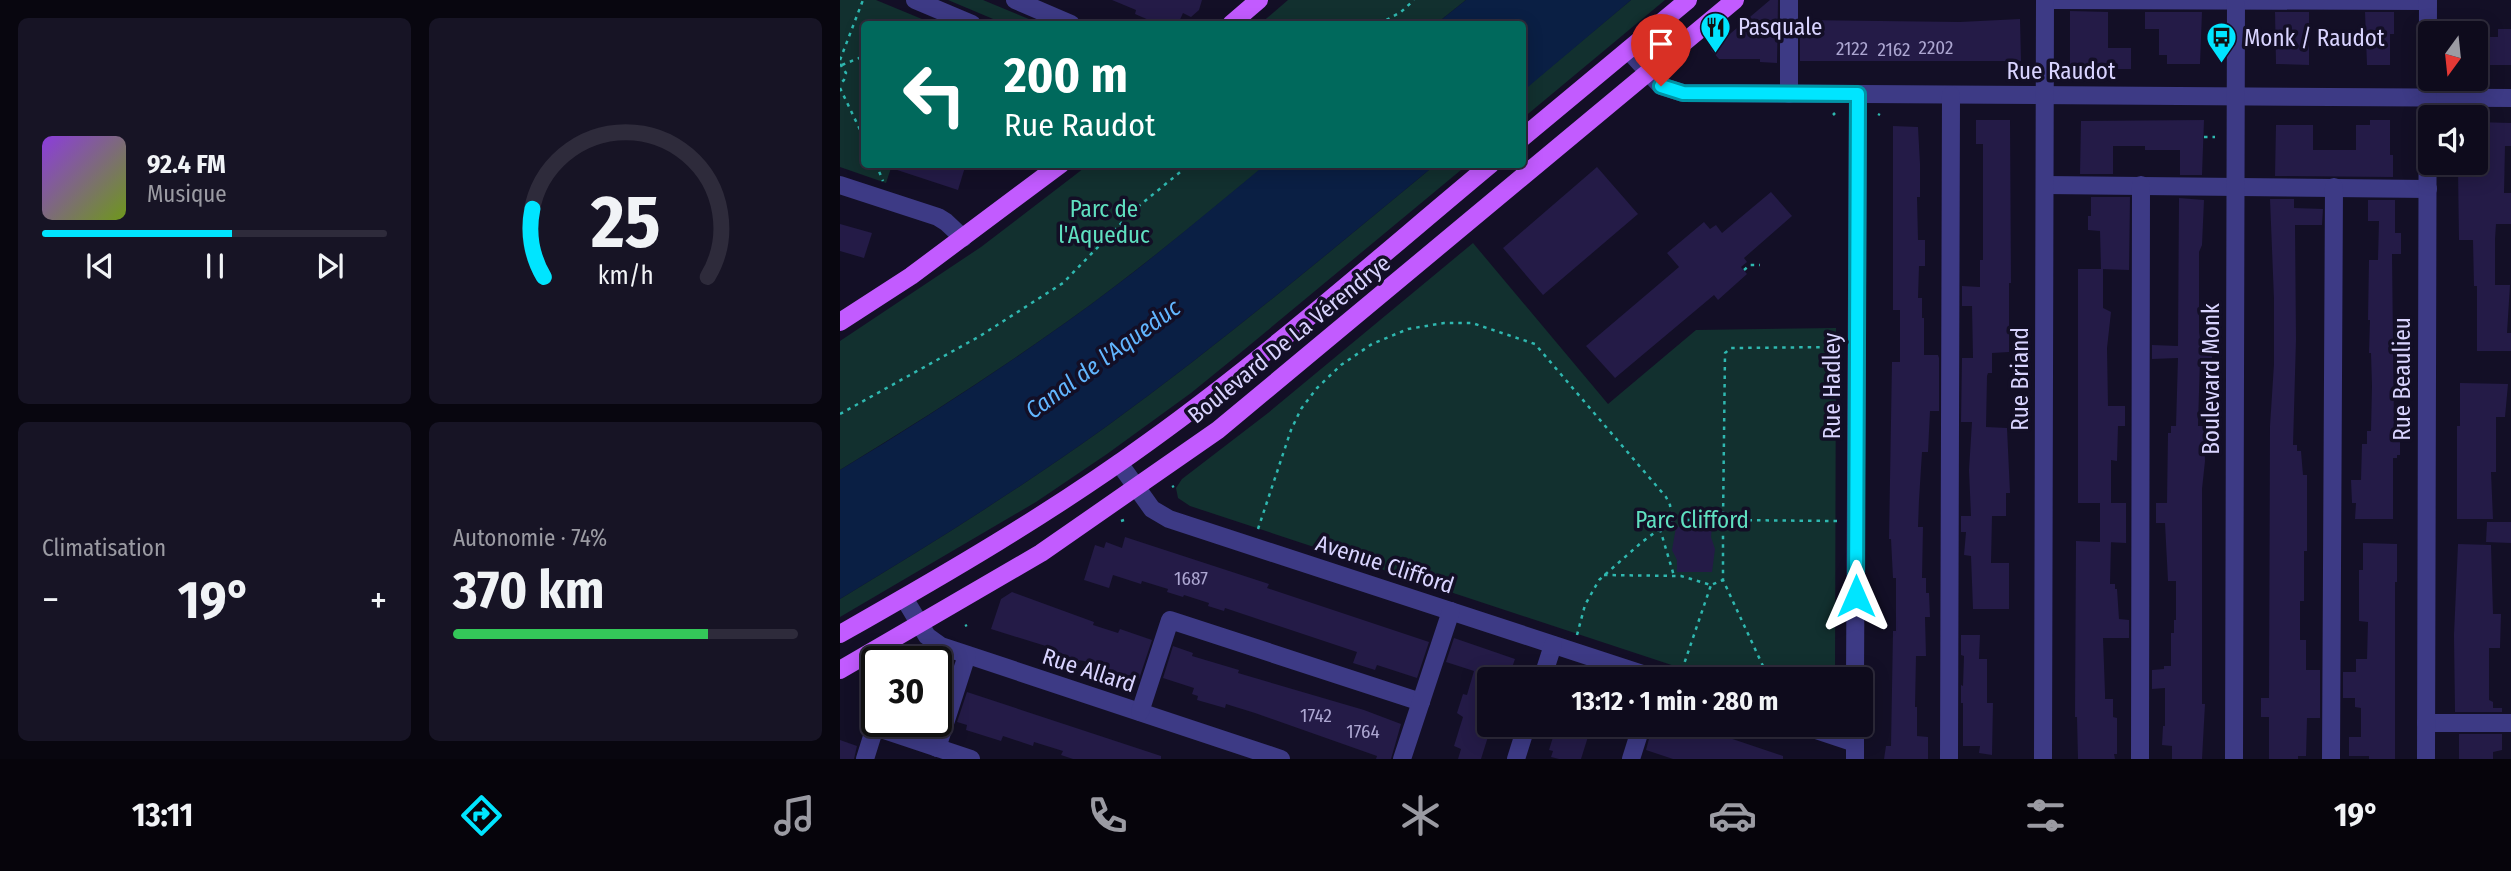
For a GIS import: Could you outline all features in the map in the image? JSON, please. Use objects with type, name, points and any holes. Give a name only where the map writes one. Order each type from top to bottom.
[{"type":"main road","points":[[1234,21],[1259,0]]},
{"type":"main road","points":[[1526,135],[1688,0]]},
{"type":"main road","name":"Boulevard De La Vérendrye","points":[[840,670],[1033,558],[1218,430],[1735,0]]},
{"type":"main road","points":[[840,322],[963,239],[1056,168]]},
{"type":"main road","name":"Boulevard De La Vérendrye","points":[[840,634],[1007,537],[1119,463],[1217,391],[1485,168]]},
{"type":"street","points":[[915,0],[965,21]]},
{"type":"street","points":[[1015,0],[1064,21]]},
{"type":"street","points":[[1788,94],[1789,0]]},
{"type":"street","name":"Rue Briand","points":[[2043,759],[2045,0]]},
{"type":"street","points":[[2052,0],[2428,1]]},
{"type":"street","name":"Boulevard Monk","points":[[2234,759],[2236,1]]},
{"type":"street","name":"Rue Beaulieu","points":[[2426,759],[2428,1]]},
{"type":"street","name":"Rue Raudot","points":[[1628,50],[1661,86],[1674,92],[2511,98]]},
{"type":"street","name":"Rue Hadley","points":[[1855,667],[1858,94]]},
{"type":"street","points":[[1949,759],[1951,94]]},
{"type":"street","points":[[840,185],[938,217],[963,239]]},
{"type":"street","points":[[2045,185],[2428,189]]},
{"type":"street","points":[[2140,759],[2141,185]]},
{"type":"street","points":[[2331,759],[2334,187]]},
{"type":"street","name":"Avenue Clifford","points":[[1119,463],[1152,509],[1169,519],[1620,667]]},
{"type":"street","name":"Rue Allard","points":[[904,598],[933,642],[1280,759]]},
{"type":"street","points":[[1402,759],[1451,611]]},
{"type":"street","points":[[1140,712],[1170,620],[1420,702]]},
{"type":"street","points":[[1546,667],[1553,645]]},
{"type":"street","points":[[937,748],[967,655]]},
{"type":"street","points":[[2426,723],[2511,723]]},
{"type":"street","points":[[864,759],[875,727],[971,759]]},
{"type":"street","points":[[1517,759],[1523,737]]},
{"type":"street","points":[[1631,759],[1638,737]]},
{"type":"path","points":[[841,63],[863,0]]},
{"type":"path","points":[[1384,21],[1401,12],[1414,0]]},
{"type":"path","points":[[841,63],[861,57]]},
{"type":"path","points":[[841,63],[846,77],[840,86],[861,132]]},
{"type":"path","points":[[2204,137],[2215,137]]},
{"type":"path","points":[[878,168],[885,184]]},
{"type":"path","points":[[840,414],[980,336],[1063,283],[1134,210],[1185,168]]},
{"type":"path","points":[[1744,270],[1750,265],[1760,265]]},
{"type":"path","points":[[1258,530],[1291,430],[1301,409],[1317,388],[1341,365],[1372,344],[1408,329],[1444,323],[1472,323],[1535,344],[1666,497],[1672,520]]},
{"type":"path","points":[[1763,667],[1723,580],[1724,353],[1731,348],[1837,347]]},
{"type":"path","points":[[1577,635],[1585,605],[1599,580],[1633,549],[1672,520],[1837,521]]},
{"type":"path","points":[[1660,529],[1674,576]]},
{"type":"path","points":[[1604,575],[1681,576],[1711,585],[1723,580]]},
{"type":"path","points":[[1683,667],[1711,585]]},
{"type":"green space","points":[[840,0],[876,0],[927,21],[861,21],[861,168],[891,168],[886,183],[840,167]]},
{"type":"green space","points":[[948,0],[983,0],[1034,21],[998,21]]},
{"type":"green space","points":[[1288,0],[1466,0],[1440,21],[1264,21]]},
{"type":"green space","points":[[1631,0],[1665,0],[1526,116],[1526,88]]},
{"type":"green space","name":"Parc de l'Aqueduc","points":[[1084,168],[1262,168],[1144,264],[1068,321],[956,397],[840,470],[840,341],[981,247]]},
{"type":"green space","points":[[1431,168],[1463,168],[1191,393],[1107,454],[1036,502],[840,617],[840,599],[975,515],[1107,426],[1314,265]]},
{"type":"green space","name":"Parc Clifford","points":[[1473,243],[1608,404],[1696,330],[1836,328],[1835,667],[1678,667],[1190,506],[1178,498],[1176,488],[1182,479],[1268,413]]},
{"type":"water","points":[[1466,0],[1631,0],[1526,88],[1526,21],[1440,21]]},
{"type":"water","name":"Canal de l'Aqueduc","points":[[1261,168],[1431,168],[1232,331],[1107,426],[975,515],[840,599],[840,470],[956,398],[1068,321]]},
{"type":"building","points":[[1112,0],[1202,0],[1199,10],[1191,17],[1183,13],[1179,21],[1151,21],[1135,14],[1136,10]]},
{"type":"building","points":[[1770,0],[1778,0],[1777,63],[1760,62],[1760,59],[1719,59],[1711,50]]},
{"type":"building","points":[[2070,11],[2108,12],[2108,48],[2131,48],[2131,69],[2070,69]]},
{"type":"building","points":[[2145,12],[2202,12],[2200,64],[2167,64],[2167,55],[2159,55],[2159,29],[2145,29]]},
{"type":"building","points":[[2275,12],[2309,12],[2309,65],[2276,64]]},
{"type":"building","points":[[2365,12],[2394,12],[2394,34],[2390,34],[2390,65],[2367,65]]},
{"type":"building","points":[[2020,19],[2021,61],[1800,61],[1800,20],[1960,22]]},
{"type":"building","points":[[2498,29],[2511,29],[2511,65],[2488,65],[2488,37],[2498,37]]},
{"type":"building","points":[[1976,120],[2010,120],[2009,352],[1992,353],[1992,373],[1987,376],[1986,427],[2007,428],[2010,493],[2006,493],[2006,516],[1992,516],[1991,563],[2009,563],[2009,609],[1973,609],[1971,556],[1964,555],[1966,532],[1961,532],[1961,516],[1971,516],[1969,470],[1972,422],[1961,422],[1962,358],[1973,358],[1972,306],[1962,306],[1962,286],[1980,287],[1980,260],[1983,260],[1983,144],[1976,144]]},
{"type":"building","points":[[2204,120],[2202,175],[2180,175],[2180,150],[2145,150],[2145,146],[2113,146],[2113,174],[2080,174],[2081,121]]},
{"type":"building","points":[[2370,120],[2390,120],[2393,177],[2275,176],[2276,125],[2313,125],[2313,150],[2356,150],[2356,125],[2370,125]]},
{"type":"building","points":[[2488,122],[2511,123],[2511,146],[2505,146],[2504,193],[2511,193],[2511,224],[2496,224],[2495,285],[2510,285],[2507,333],[2511,333],[2511,351],[2477,351],[2477,286],[2474,286],[2473,240],[2459,240],[2458,175],[2488,175]]},
{"type":"building","points":[[1893,126],[1918,127],[1918,240],[1925,240],[1925,266],[1919,266],[1918,298],[1922,298],[1924,355],[1938,355],[1939,358],[1939,411],[1930,411],[1928,452],[1922,452],[1918,527],[1923,527],[1922,578],[1926,578],[1930,617],[1925,617],[1926,656],[1916,656],[1915,707],[1917,736],[1928,737],[1928,759],[1884,759],[1886,746],[1891,746],[1893,631],[1896,631],[1896,578],[1893,578],[1889,539],[1892,362],[1900,362],[1900,310],[1893,310]]},
{"type":"building","points":[[1597,167],[1638,214],[1543,295],[1503,248]]},
{"type":"building","points":[[891,168],[965,168],[958,190]]},
{"type":"building","points":[[1771,192],[1792,216],[1744,258],[1747,262],[1741,267],[1747,274],[1718,300],[1714,295],[1615,378],[1586,346],[1679,267],[1667,253],[1704,222],[1710,229],[1716,225],[1722,233]]},
{"type":"building","points":[[2091,197],[2130,197],[2129,270],[2101,269],[2100,231],[2088,230]]},
{"type":"building","points":[[2179,198],[2204,200],[2202,245],[2199,252],[2199,332],[2201,346],[2212,346],[2212,358],[2200,358],[2198,426],[2203,426],[2205,461],[2202,489],[2202,704],[2205,704],[2202,759],[2172,759],[2172,746],[2162,745],[2165,688],[2152,689],[2152,670],[2171,666],[2171,633],[2174,633],[2176,620],[2176,581],[2168,581],[2165,523],[2156,523],[2156,503],[2167,503],[2168,433],[2171,433],[2171,426],[2176,426],[2178,358],[2152,359],[2152,345],[2178,346]]},
{"type":"building","points":[[2270,199],[2294,199],[2294,208],[2323,209],[2322,225],[2295,225],[2293,445],[2297,445],[2297,451],[2301,451],[2303,475],[2307,475],[2307,551],[2304,551],[2304,601],[2300,601],[2300,640],[2306,640],[2306,670],[2320,670],[2320,718],[2307,718],[2306,756],[2298,756],[2298,759],[2269,759],[2269,717],[2261,717],[2261,698],[2269,698],[2270,426],[2274,364]]},
{"type":"building","points":[[2368,200],[2395,200],[2395,233],[2401,233],[2401,254],[2392,254],[2394,431],[2400,433],[2400,455],[2393,458],[2393,519],[2355,519],[2356,503],[2352,503],[2351,480],[2361,480],[2362,444],[2367,444],[2367,431],[2371,431],[2369,260],[2378,260],[2379,221],[2368,221]]},
{"type":"building","points":[[840,224],[872,233],[864,258],[840,251]]},
{"type":"building","points":[[2078,269],[2103,269],[2103,308],[2111,312],[2107,348],[2108,406],[2125,406],[2125,426],[2118,426],[2117,461],[2111,460],[2111,503],[2078,503]]},
{"type":"building","points":[[2460,383],[2508,384],[2505,417],[2496,417],[2496,472],[2491,472],[2493,519],[2457,519]]},
{"type":"building","points":[[2100,503],[2126,503],[2126,543],[2111,542],[2110,584],[2115,584],[2117,589],[2119,619],[2129,620],[2129,638],[2103,638],[2105,699],[2113,699],[2113,717],[2117,718],[2115,759],[2078,759],[2075,717],[2076,541],[2100,542]]},
{"type":"building","points":[[2487,522],[2511,522],[2511,543],[2486,542]]},
{"type":"building","points":[[1676,527],[1712,527],[1711,537],[1715,549],[1712,572],[1677,572],[1677,560],[1672,550]]},
{"type":"building","points":[[1125,537],[1269,584],[1267,588],[1429,642],[1417,678],[1377,665],[1375,670],[1353,663],[1357,652],[1225,608],[1224,611],[1208,606],[1209,603],[1167,592],[1168,589],[1142,581],[1141,584],[1113,575],[1109,588],[1084,580],[1095,545],[1104,548],[1106,542],[1122,548]]},
{"type":"building","points":[[2363,543],[2397,544],[2395,759],[2349,756],[2349,737],[2361,737],[2361,708],[2355,707],[2355,698],[2343,698],[2343,672],[2356,672],[2356,659],[2367,659],[2368,622],[2359,621],[2359,570],[2363,570]]},
{"type":"building","points":[[2458,544],[2491,545],[2493,614],[2501,614],[2500,648],[2489,648],[2489,700],[2493,702],[2493,708],[2502,708],[2502,712],[2455,712],[2454,635]]},
{"type":"building","points":[[1012,592],[1094,622],[1093,625],[1118,633],[1120,629],[1152,640],[1139,679],[1115,674],[1084,661],[1071,659],[1049,647],[991,629],[1001,599]]},
{"type":"building","points":[[1961,635],[1980,635],[1979,659],[1987,659],[1987,703],[1993,703],[1992,755],[1979,753],[1980,746],[1963,746],[1961,685],[1963,686],[1964,656],[1961,655]]},
{"type":"building","points":[[1454,638],[1515,659],[1512,667],[1477,667],[1477,737],[1488,737],[1481,759],[1458,759],[1461,749],[1454,746],[1463,717],[1457,713],[1463,694],[1467,695],[1474,671],[1446,662]]},
{"type":"building","points":[[1173,646],[1193,653],[1192,656],[1239,670],[1238,673],[1364,710],[1401,724],[1391,759],[1376,759],[1377,756],[1226,704],[1225,708],[1197,700],[1198,696],[1192,694],[1194,688],[1163,678]]},
{"type":"building","points":[[967,692],[1161,756],[1161,759],[1073,759],[1061,755],[1063,751],[1034,742],[1033,746],[1003,736],[1001,741],[966,730],[967,725],[957,722]]},
{"type":"building","points":[[2459,734],[2502,734],[2502,750],[2493,752],[2493,759],[2459,759]]},
{"type":"building","points":[[1553,737],[1588,737],[1581,759],[1551,757],[1553,751],[1549,750]]},
{"type":"building","points":[[1650,737],[1727,737],[1783,756],[1783,759],[1673,759],[1646,750]]},
{"type":"building","points":[[840,740],[857,746],[854,759],[840,759]]},
{"type":"place","name":"Pasquale","points":[[1715,54]]},
{"type":"place","name":"Monk / Raudot","points":[[2221,65]]},
{"type":"route","points":[[1661,86],[1683,93],[1858,94],[1856,596]]}]
